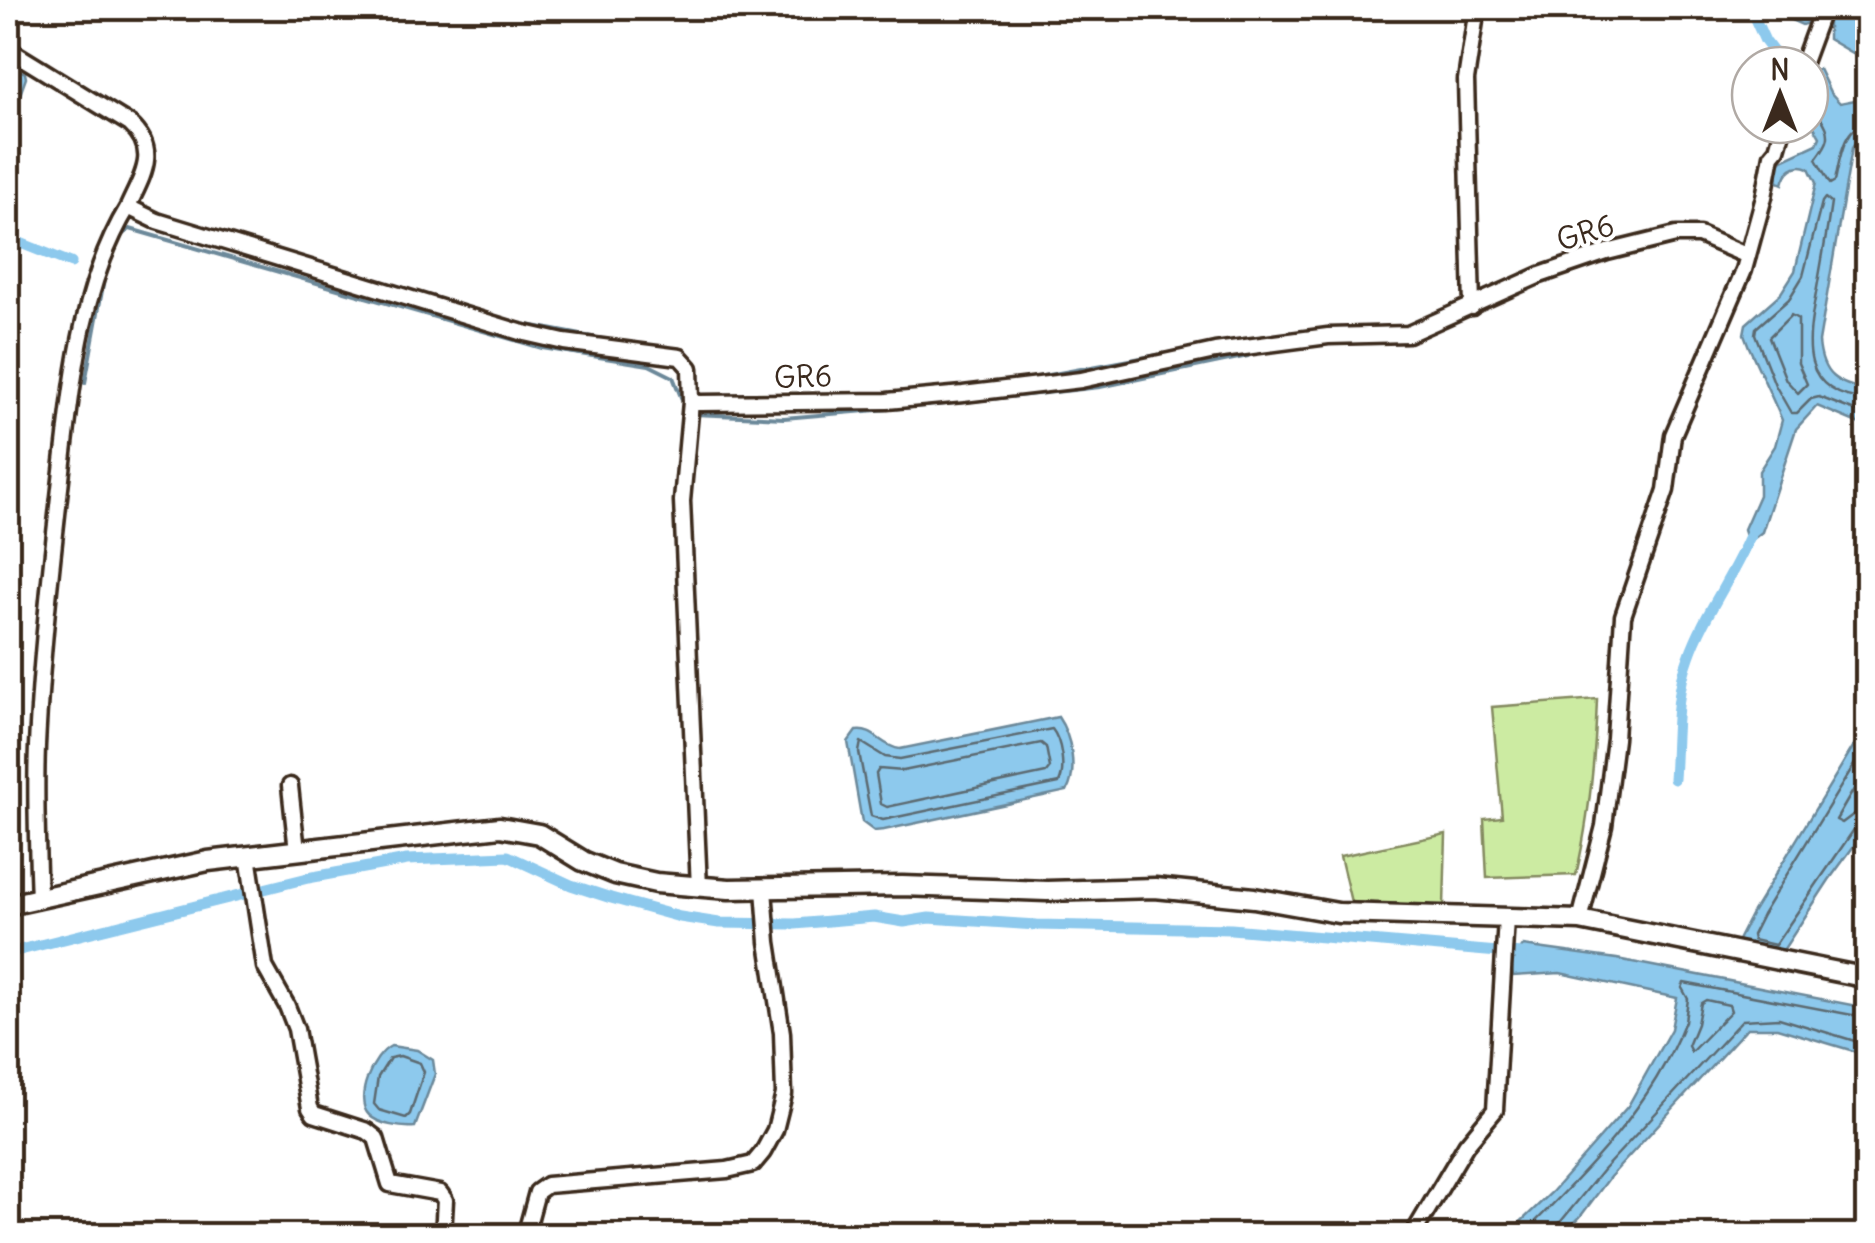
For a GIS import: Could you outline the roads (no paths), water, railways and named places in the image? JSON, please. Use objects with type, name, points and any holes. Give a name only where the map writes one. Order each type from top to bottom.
[{"type":"main road","points":[[8,905],[208,862],[500,827],[540,834],[583,861],[615,874],[700,888],[764,894],[902,886],[1047,892],[1155,888],[1254,898],[1338,913],[1506,924],[1580,920],[1868,978]]},
{"type":"street","points":[[1472,307],[1466,80],[1477,8]]},
{"type":"street","points":[[1809,45],[1822,8]]},
{"type":"street","points":[[8,49],[114,114],[140,134],[147,153],[143,174],[108,239],[95,273],[73,382],[52,555],[37,747],[38,899]]},
{"type":"street","points":[[1580,920],[1604,826],[1615,739],[1623,616],[1666,490],[1673,435],[1748,256],[1776,145]]},
{"type":"street","points":[[128,207],[157,221],[520,332],[564,342],[680,357],[690,368],[692,402],[682,502],[700,888]]},
{"type":"street","name":"GR6","points":[[692,402],[758,405],[888,401],[1081,380],[1215,351],[1328,336],[1408,334],[1540,275],[1676,235],[1699,236],[1748,256]]},
{"type":"street","points":[[290,786],[297,851]]},
{"type":"street","points":[[248,856],[264,968],[296,1029],[310,1108],[314,1114],[367,1131],[376,1138],[390,1184],[440,1193],[445,1200],[443,1236]]},
{"type":"street","points":[[525,1236],[536,1192],[547,1185],[727,1170],[753,1164],[775,1130],[784,1094],[782,1033],[764,894]]},
{"type":"street","points":[[1412,1236],[1449,1171],[1495,1110],[1506,924]]},
{"type":"water","points":[[1777,8],[1818,8],[1810,22],[1802,25],[1780,15]]},
{"type":"water","points":[[1828,8],[1867,8],[1867,57],[1857,56],[1828,39]]},
{"type":"water","points":[[8,64],[25,73],[26,78],[8,128]]},
{"type":"water","points":[[1867,89],[1867,127],[1852,148],[1819,342],[1827,371],[1867,391],[1867,427],[1817,406],[1796,429],[1762,532],[1752,540],[1744,529],[1759,495],[1759,471],[1775,446],[1782,420],[1744,334],[1746,324],[1781,293],[1795,271],[1816,183],[1809,168],[1799,166],[1789,172],[1783,184],[1778,182],[1777,166],[1815,145],[1830,145],[1830,92],[1840,103],[1855,100]]},
{"type":"water","points":[[1058,717],[1072,753],[1067,791],[884,830],[874,831],[862,822],[848,742],[856,731],[868,732],[900,749]]},
{"type":"water","points":[[1867,724],[1867,828],[1782,952],[1736,944],[1753,911]]},
{"type":"water","points":[[1523,946],[1617,959],[1867,1008],[1867,1055],[1777,1028],[1747,1028],[1562,1235],[1507,1235],[1552,1192],[1628,1106],[1671,1029],[1677,998],[1560,973],[1513,976],[1511,964]]},
{"type":"water","points":[[391,1046],[417,1050],[433,1060],[435,1074],[415,1127],[379,1121],[365,1108],[367,1078],[378,1058]]},
{"type":"waterway","points":[[1750,8],[1768,45]]},
{"type":"waterway","points":[[119,237],[130,229],[542,348],[649,365],[673,377],[685,407]]},
{"type":"waterway","points":[[8,238],[71,263]]},
{"type":"waterway","points":[[85,383],[106,269]]},
{"type":"waterway","points":[[506,321],[624,343]]},
{"type":"waterway","points":[[1236,341],[1291,334]]},
{"type":"waterway","points":[[1010,382],[1212,345]]},
{"type":"waterway","points":[[693,414],[784,418],[936,405],[1100,387],[1248,356]]},
{"type":"waterway","points":[[880,394],[990,384]]},
{"type":"waterway","points":[[1674,779],[1684,672],[1696,640],[1754,526]]},
{"type":"waterway","points":[[8,953],[308,878],[407,860],[508,856],[571,885],[611,898],[719,923],[795,924],[874,917],[904,922],[929,918],[1037,925],[1231,929],[1533,955]]}]
